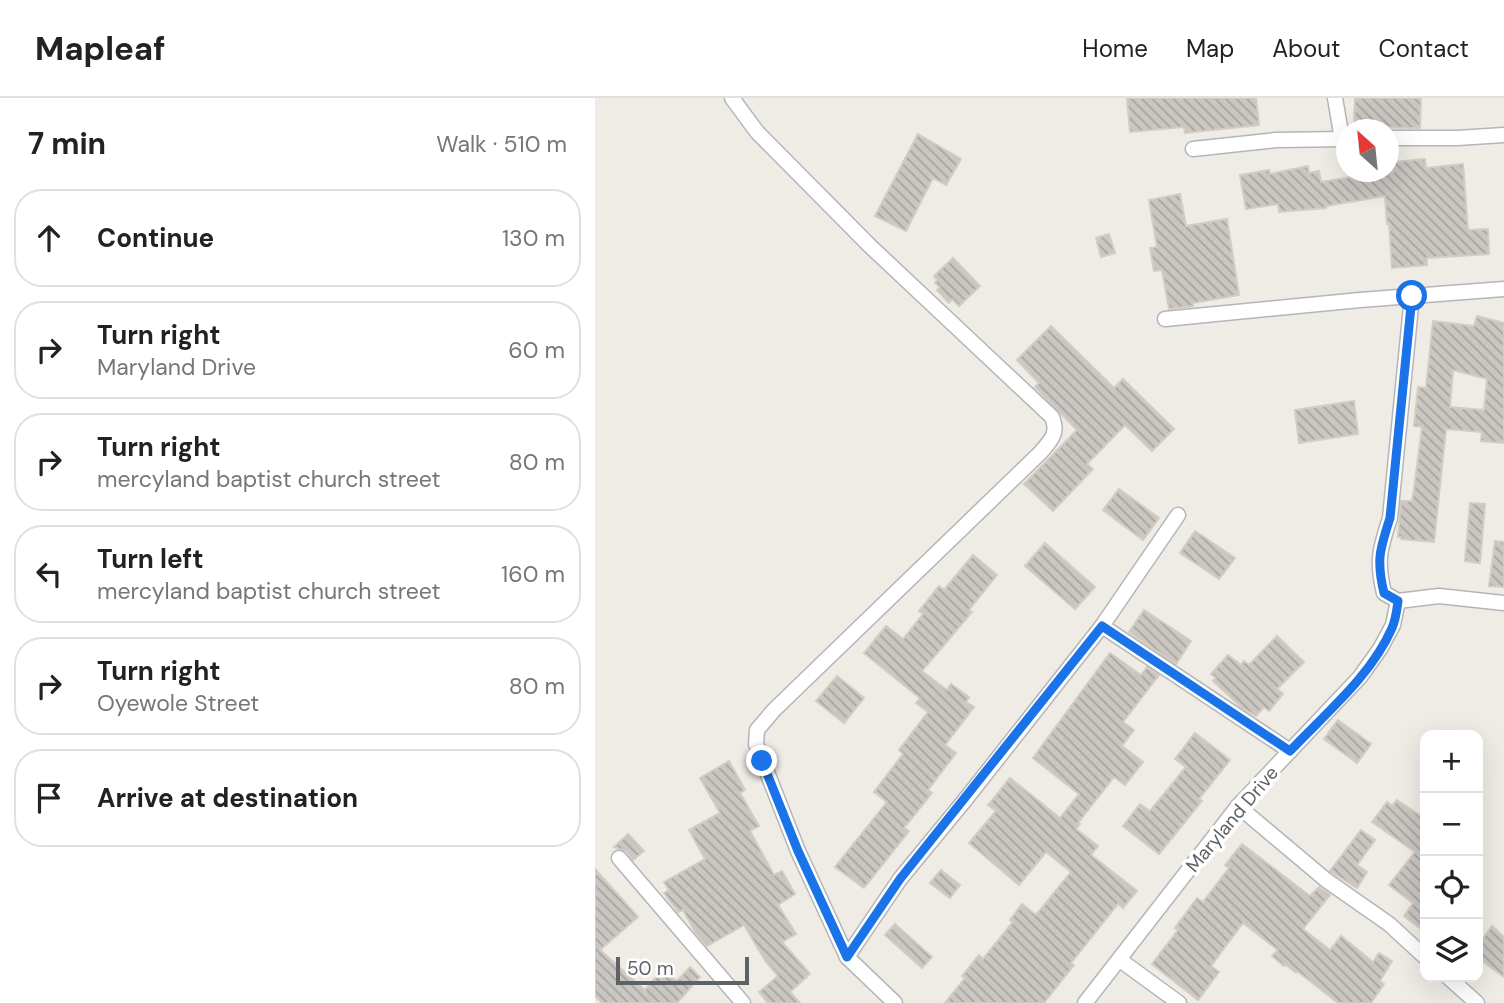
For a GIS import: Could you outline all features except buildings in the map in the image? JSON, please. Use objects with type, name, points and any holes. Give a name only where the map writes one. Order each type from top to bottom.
[{"type":"street","points":[[732,98],[757,132],[860,237],[1052,417],[1056,425],[1055,436],[1041,452],[774,710],[757,730],[756,744],[798,851],[847,957],[895,1003]]},
{"type":"street","points":[[1335,98],[1340,119]]},
{"type":"street","points":[[1399,138],[1504,135]]},
{"type":"street","points":[[1193,149],[1276,141],[1336,139]]},
{"type":"street","points":[[1165,319],[1504,289]]},
{"type":"street","points":[[1412,296],[1390,518],[1380,547],[1378,568],[1384,593],[1398,601],[1439,596],[1504,603]]},
{"type":"street","points":[[847,957],[900,879],[1102,626],[1178,514]]},
{"type":"street","name":"Maryland Drive","points":[[1086,1003],[1238,806],[1366,669],[1393,625],[1398,601]]},
{"type":"street","points":[[1102,626],[1290,751]]},
{"type":"street","points":[[1238,806],[1326,880],[1389,924],[1420,952]]},
{"type":"street","points":[[619,858],[743,1003]]},
{"type":"street","points":[[1120,960],[1179,1003]]},
{"type":"street","points":[[1454,982],[1477,1003]]},
{"type":"route","points":[[762,761],[798,851],[847,957],[900,879],[1102,626],[1290,751],[1360,677],[1393,625],[1398,601],[1384,593],[1378,568],[1380,547],[1390,518],[1412,296]]}]
